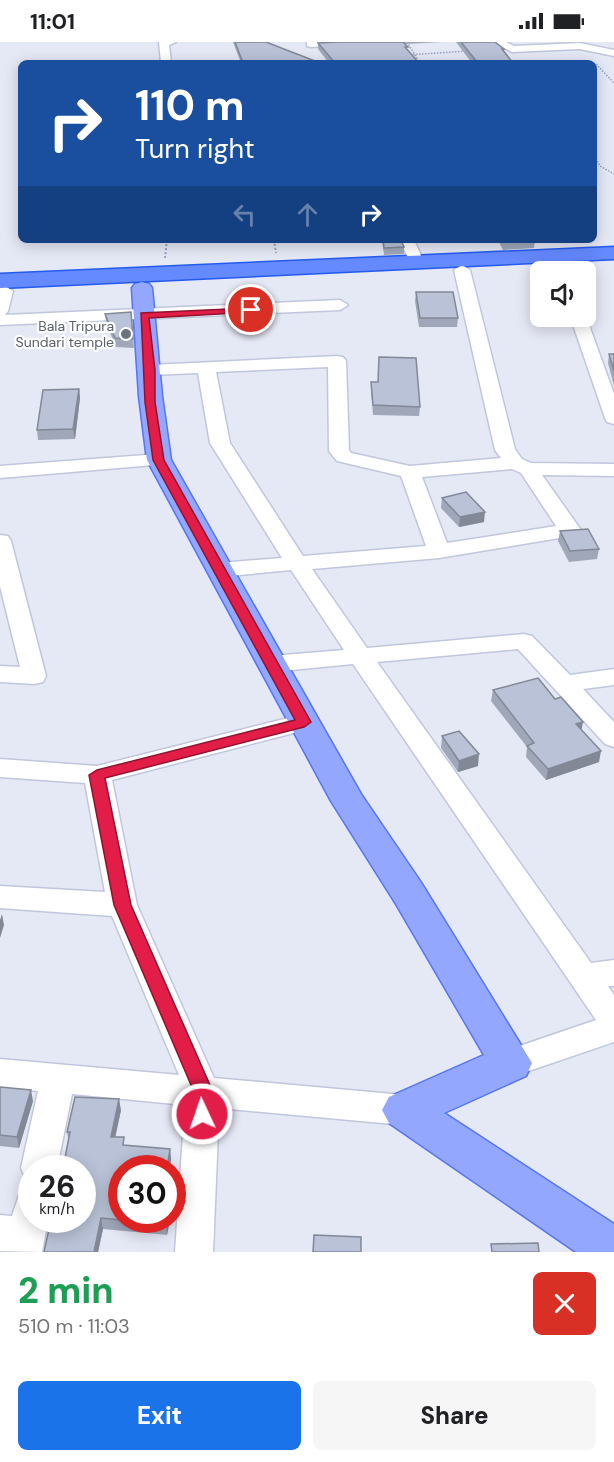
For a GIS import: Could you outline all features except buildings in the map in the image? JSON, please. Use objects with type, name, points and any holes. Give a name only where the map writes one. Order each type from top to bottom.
[{"type":"highway","points":[[142,293],[416,262],[614,253]]},
{"type":"highway","points":[[596,266],[614,264]]},
{"type":"highway","points":[[1,294],[142,293],[462,270],[530,269]]},
{"type":"main road","points":[[142,293],[150,370],[150,402],[159,460],[348,801],[409,894],[510,1063],[404,1110]]},
{"type":"main road","points":[[404,1110],[614,1251]]},
{"type":"street","points":[[166,60],[164,43],[171,42]]},
{"type":"street","points":[[312,46],[350,42]]},
{"type":"street","points":[[498,42],[512,49],[580,46],[614,53]]},
{"type":"street","points":[[408,243],[416,262]]},
{"type":"street","points":[[219,570],[439,551],[570,530],[521,466],[505,450],[462,270]]},
{"type":"street","points":[[0,320],[142,293],[340,305]]},
{"type":"street","points":[[581,327],[614,418]]},
{"type":"street","points":[[150,370],[337,361],[339,451],[344,457],[410,472],[521,466],[614,470]]},
{"type":"street","points":[[206,366],[220,443],[360,656],[614,1022]]},
{"type":"street","points":[[0,472],[159,460]]},
{"type":"street","points":[[410,472],[439,551]]},
{"type":"street","points":[[0,541],[34,676],[0,674]]},
{"type":"street","points":[[271,663],[524,641],[614,738]]},
{"type":"street","points":[[565,684],[614,677]]},
{"type":"street","points":[[0,768],[97,775],[304,722]]},
{"type":"street","points":[[97,775],[122,905],[203,1092],[194,1252]]},
{"type":"street","points":[[0,897],[122,905]]},
{"type":"street","points":[[582,977],[614,973]]},
{"type":"street","points":[[510,1063],[614,1028]]},
{"type":"street","points":[[0,1073],[404,1110]]},
{"type":"street","points":[[42,1155],[58,1078]]},
{"type":"path","points":[[407,42],[418,60]]},
{"type":"path","points":[[403,55],[512,49]]},
{"type":"path","points":[[597,161],[600,166],[614,174]]},
{"type":"place","name":"Bala Tripura Sundari temple","points":[[126,334]]},
{"type":"route","points":[[202,1114],[203,1092],[122,905],[97,775],[304,722],[159,460],[150,402],[150,370],[144,315],[251,310]]}]
